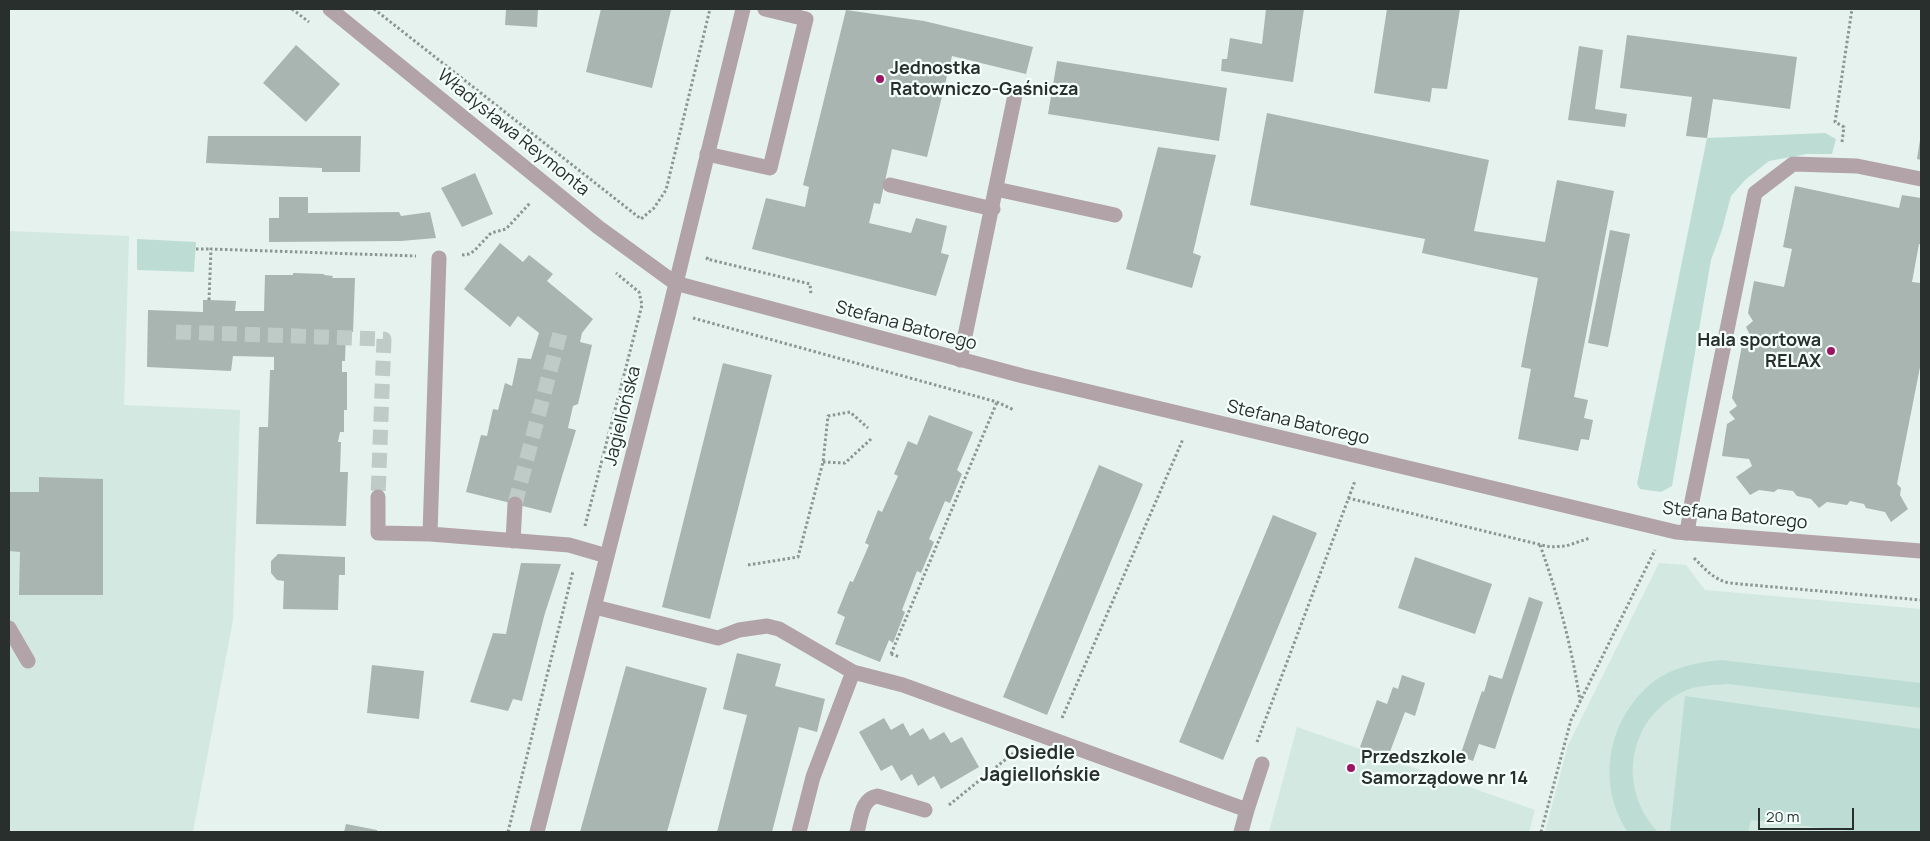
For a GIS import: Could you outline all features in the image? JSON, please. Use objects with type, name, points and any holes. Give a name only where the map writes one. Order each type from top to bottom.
[{"type":"street","name":"Władysława Reymonta","points":[[330,9],[620,244],[675,283]]},
{"type":"street","name":"Jagiellońska","points":[[537,832],[608,556],[743,9]]},
{"type":"street","points":[[707,154],[770,168],[806,19],[765,9]]},
{"type":"street","points":[[960,360],[993,209],[1015,95]]},
{"type":"street","points":[[1687,533],[1755,192],[1794,164],[1857,166],[1921,179]]},
{"type":"street","points":[[890,185],[993,209]]},
{"type":"street","points":[[996,189],[1115,215]]},
{"type":"street","points":[[430,534],[439,258]]},
{"type":"street","name":"Stefana Batorego","points":[[675,283],[960,360],[1192,418],[1676,532],[1921,551]]},
{"type":"street","points":[[378,497],[378,533],[430,534],[570,545],[608,556]]},
{"type":"street","points":[[513,541],[515,504]]},
{"type":"street","points":[[595,607],[718,638],[739,630],[767,626],[789,634],[853,672],[903,685],[1246,810]]},
{"type":"street","points":[[9,628],[28,661]]},
{"type":"street","points":[[799,832],[813,777],[853,672]]},
{"type":"street","points":[[1241,832],[1246,810],[1262,764]]},
{"type":"street","points":[[858,832],[865,804],[869,798],[877,796],[925,810]]},
{"type":"path","points":[[374,9],[641,219],[654,208],[666,190],[710,9]]},
{"type":"path","points":[[1838,165],[1844,127],[1835,122],[1852,9]]},
{"type":"path","points":[[196,249],[439,258],[469,254],[486,236],[506,229],[530,203]]},
{"type":"path","points":[[210,300],[211,250]]},
{"type":"path","points":[[693,318],[998,402],[1014,410]]},
{"type":"path","points":[[887,660],[998,402]]},
{"type":"path","points":[[748,565],[798,557],[823,462],[828,416],[850,412],[868,428]]},
{"type":"path","points":[[1054,739],[1192,418]]},
{"type":"path","points":[[823,462],[845,463],[870,439]]},
{"type":"path","points":[[1256,746],[1363,458]]},
{"type":"path","points":[[1348,498],[1540,544],[1559,547],[1584,539],[1596,538]]},
{"type":"path","points":[[1540,544],[1552,580],[1572,658],[1580,701]]},
{"type":"path","points":[[1646,548],[1664,551]]},
{"type":"path","points":[[1541,832],[1571,720],[1655,550]]},
{"type":"path","points":[[1688,556],[1694,558],[1718,580],[1729,583],[1921,600]]},
{"type":"path","points":[[891,654],[908,660]]},
{"type":"path","points":[[941,810],[1039,734]]},
{"type":"shaded area","points":[[1825,133],[1836,139],[1832,154],[1807,154],[1769,161],[1745,180],[1731,196],[1722,230],[1711,260],[1672,486],[1661,492],[1640,489],[1637,484],[1707,138]]},
{"type":"shaded area","points":[[9,231],[129,236],[124,405],[240,410],[233,620],[193,832],[9,832]]},
{"type":"shaded area","points":[[137,239],[196,242],[194,272],[137,270]]},
{"type":"shaded area","points":[[1659,563],[1686,565],[1705,590],[1921,609],[1921,832],[1545,832],[1568,745]]},
{"type":"shaded area","points":[[1721,660],[1921,683],[1921,708],[1729,684],[1700,686],[1684,691],[1665,703],[1650,718],[1640,736],[1634,755],[1633,775],[1636,795],[1645,814],[1658,832],[1628,832],[1618,813],[1612,793],[1610,773],[1611,752],[1625,714],[1638,697],[1661,677],[1685,666]]},
{"type":"shaded area","points":[[1685,696],[1921,729],[1921,832],[1859,832],[1751,820],[1748,832],[1670,831]]},
{"type":"shaded area","name":"Przedszkole Samorządowe nr 14","points":[[1297,727],[1535,810],[1529,832],[1269,832]]},
{"type":"building","points":[[506,9],[538,9],[537,27],[505,25]]},
{"type":"building","points":[[601,9],[671,10],[652,88],[586,72]]},
{"type":"building","points":[[1266,9],[1304,9],[1293,82],[1221,71],[1222,59],[1227,59],[1230,38],[1262,44]]},
{"type":"building","points":[[1387,9],[1460,9],[1447,89],[1432,88],[1430,102],[1374,93]]},
{"type":"building","points":[[846,10],[924,21],[1033,47],[1026,74],[952,56],[927,157],[892,149],[880,204],[874,203],[869,223],[911,233],[916,218],[947,226],[941,253],[949,255],[936,296],[752,249],[766,198],[805,207],[809,187],[803,185]]},
{"type":"building","points":[[1627,35],[1797,57],[1790,109],[1713,99],[1707,138],[1686,136],[1692,97],[1620,88]]},
{"type":"building","points":[[296,45],[340,84],[306,122],[263,83]]},
{"type":"building","points":[[1579,46],[1603,50],[1595,109],[1627,114],[1625,127],[1568,120]]},
{"type":"building","points":[[1057,61],[1227,88],[1219,141],[1048,114]]},
{"type":"building","points":[[1267,113],[1489,160],[1474,231],[1545,242],[1557,180],[1614,191],[1574,397],[1588,400],[1584,418],[1593,420],[1589,440],[1581,439],[1578,451],[1518,439],[1531,369],[1521,367],[1538,278],[1422,253],[1425,239],[1250,205]]},
{"type":"building","points":[[208,136],[361,136],[360,172],[322,172],[322,168],[206,163]]},
{"type":"building","points":[[1921,140],[1921,160],[1917,159]]},
{"type":"building","points":[[1158,147],[1216,155],[1193,253],[1201,256],[1192,288],[1126,269]]},
{"type":"building","points":[[475,173],[493,214],[462,227],[441,188]]},
{"type":"building","name":"Hala sportowa RELAX","points":[[1795,186],[1899,208],[1902,195],[1921,198],[1921,245],[1919,244],[1912,282],[1921,283],[1921,362],[1897,484],[1901,488],[1900,495],[1908,509],[1891,522],[1885,512],[1866,508],[1864,504],[1850,501],[1847,505],[1827,502],[1819,508],[1811,499],[1797,496],[1793,491],[1778,489],[1774,492],[1759,490],[1750,495],[1736,477],[1752,466],[1749,459],[1722,456],[1727,424],[1735,419],[1729,412],[1737,406],[1732,398],[1743,340],[1750,335],[1746,327],[1753,321],[1748,313],[1754,281],[1784,287],[1792,249],[1783,247]]},
{"type":"building","points":[[279,197],[308,197],[308,213],[399,212],[401,216],[430,212],[436,238],[401,241],[269,242],[269,218],[279,218]]},
{"type":"building","points":[[1610,230],[1630,234],[1608,347],[1588,343]]},
{"type":"building","points":[[500,243],[523,262],[529,255],[553,274],[547,281],[593,319],[582,333],[580,342],[592,345],[578,404],[573,406],[568,428],[576,430],[551,513],[466,492],[481,435],[487,436],[493,409],[498,410],[505,383],[512,386],[518,358],[531,359],[539,333],[518,316],[510,327],[464,289]]},
{"type":"building","points":[[293,273],[324,274],[333,276],[332,278],[355,278],[353,332],[346,332],[345,361],[342,361],[342,372],[347,372],[347,410],[344,410],[344,432],[340,432],[338,442],[341,442],[340,472],[348,472],[346,526],[256,524],[259,427],[268,427],[270,370],[274,370],[274,357],[233,356],[231,371],[147,367],[148,310],[203,312],[203,300],[209,300],[236,301],[235,311],[264,311],[265,275],[293,275]]},
{"type":"building","points":[[723,363],[772,375],[710,619],[662,607]]},
{"type":"building","points":[[929,415],[973,432],[957,470],[962,474],[950,503],[945,501],[929,539],[934,542],[921,573],[917,571],[902,610],[905,612],[893,643],[889,640],[880,662],[835,644],[845,617],[837,613],[850,581],[853,582],[869,545],[865,543],[878,510],[882,512],[898,476],[894,474],[908,441],[917,445]]},
{"type":"building","points":[[1099,465],[1143,484],[1047,715],[1003,697]]},
{"type":"building","points":[[39,477],[103,479],[103,595],[19,595],[20,552],[9,551],[9,492],[39,492]]},
{"type":"building","points":[[1273,515],[1317,533],[1223,760],[1179,742]]},
{"type":"building","points":[[278,554],[345,557],[345,575],[339,575],[338,610],[283,609],[284,581],[277,580],[271,573],[271,561]]},
{"type":"building","points":[[1415,557],[1492,584],[1475,634],[1398,608]]},
{"type":"building","points":[[521,563],[561,564],[545,613],[522,701],[513,699],[508,711],[470,702],[493,633],[506,634]]},
{"type":"building","points":[[1529,597],[1543,602],[1495,749],[1479,744],[1473,761],[1460,756],[1489,675],[1502,679]]},
{"type":"building","points":[[737,653],[781,664],[775,686],[825,699],[817,732],[799,727],[772,832],[717,832],[747,715],[723,709]]},
{"type":"building","points":[[372,665],[424,671],[419,719],[367,713]]},
{"type":"building","points":[[626,666],[707,688],[667,832],[580,832]]},
{"type":"building","points":[[1402,675],[1425,683],[1415,716],[1405,712],[1388,757],[1360,747],[1377,700],[1387,704],[1393,687],[1398,689]]},
{"type":"building","points":[[884,718],[891,730],[903,723],[910,736],[923,728],[930,740],[944,732],[951,743],[962,737],[979,767],[941,789],[934,776],[918,786],[912,774],[901,781],[892,765],[881,771],[859,732]]},
{"type":"building","points":[[346,824],[377,830],[377,832],[344,832]]},
{"type":"tunnel","points":[[176,332],[384,339],[378,497]]},
{"type":"tunnel","points":[[515,504],[560,333]]},
{"type":"place","name":"Jednostka Ratowniczo-Gaśnicza","points":[[880,79]]},
{"type":"place","name":"Hala sportowa RELAX","points":[[1831,351]]},
{"type":"place","name":"Przedszkole Samorządowe nr 14","points":[[1351,768]]},
{"type":"district","name":"Osiedle Jagiellońskie","points":[[1040,765]]}]
